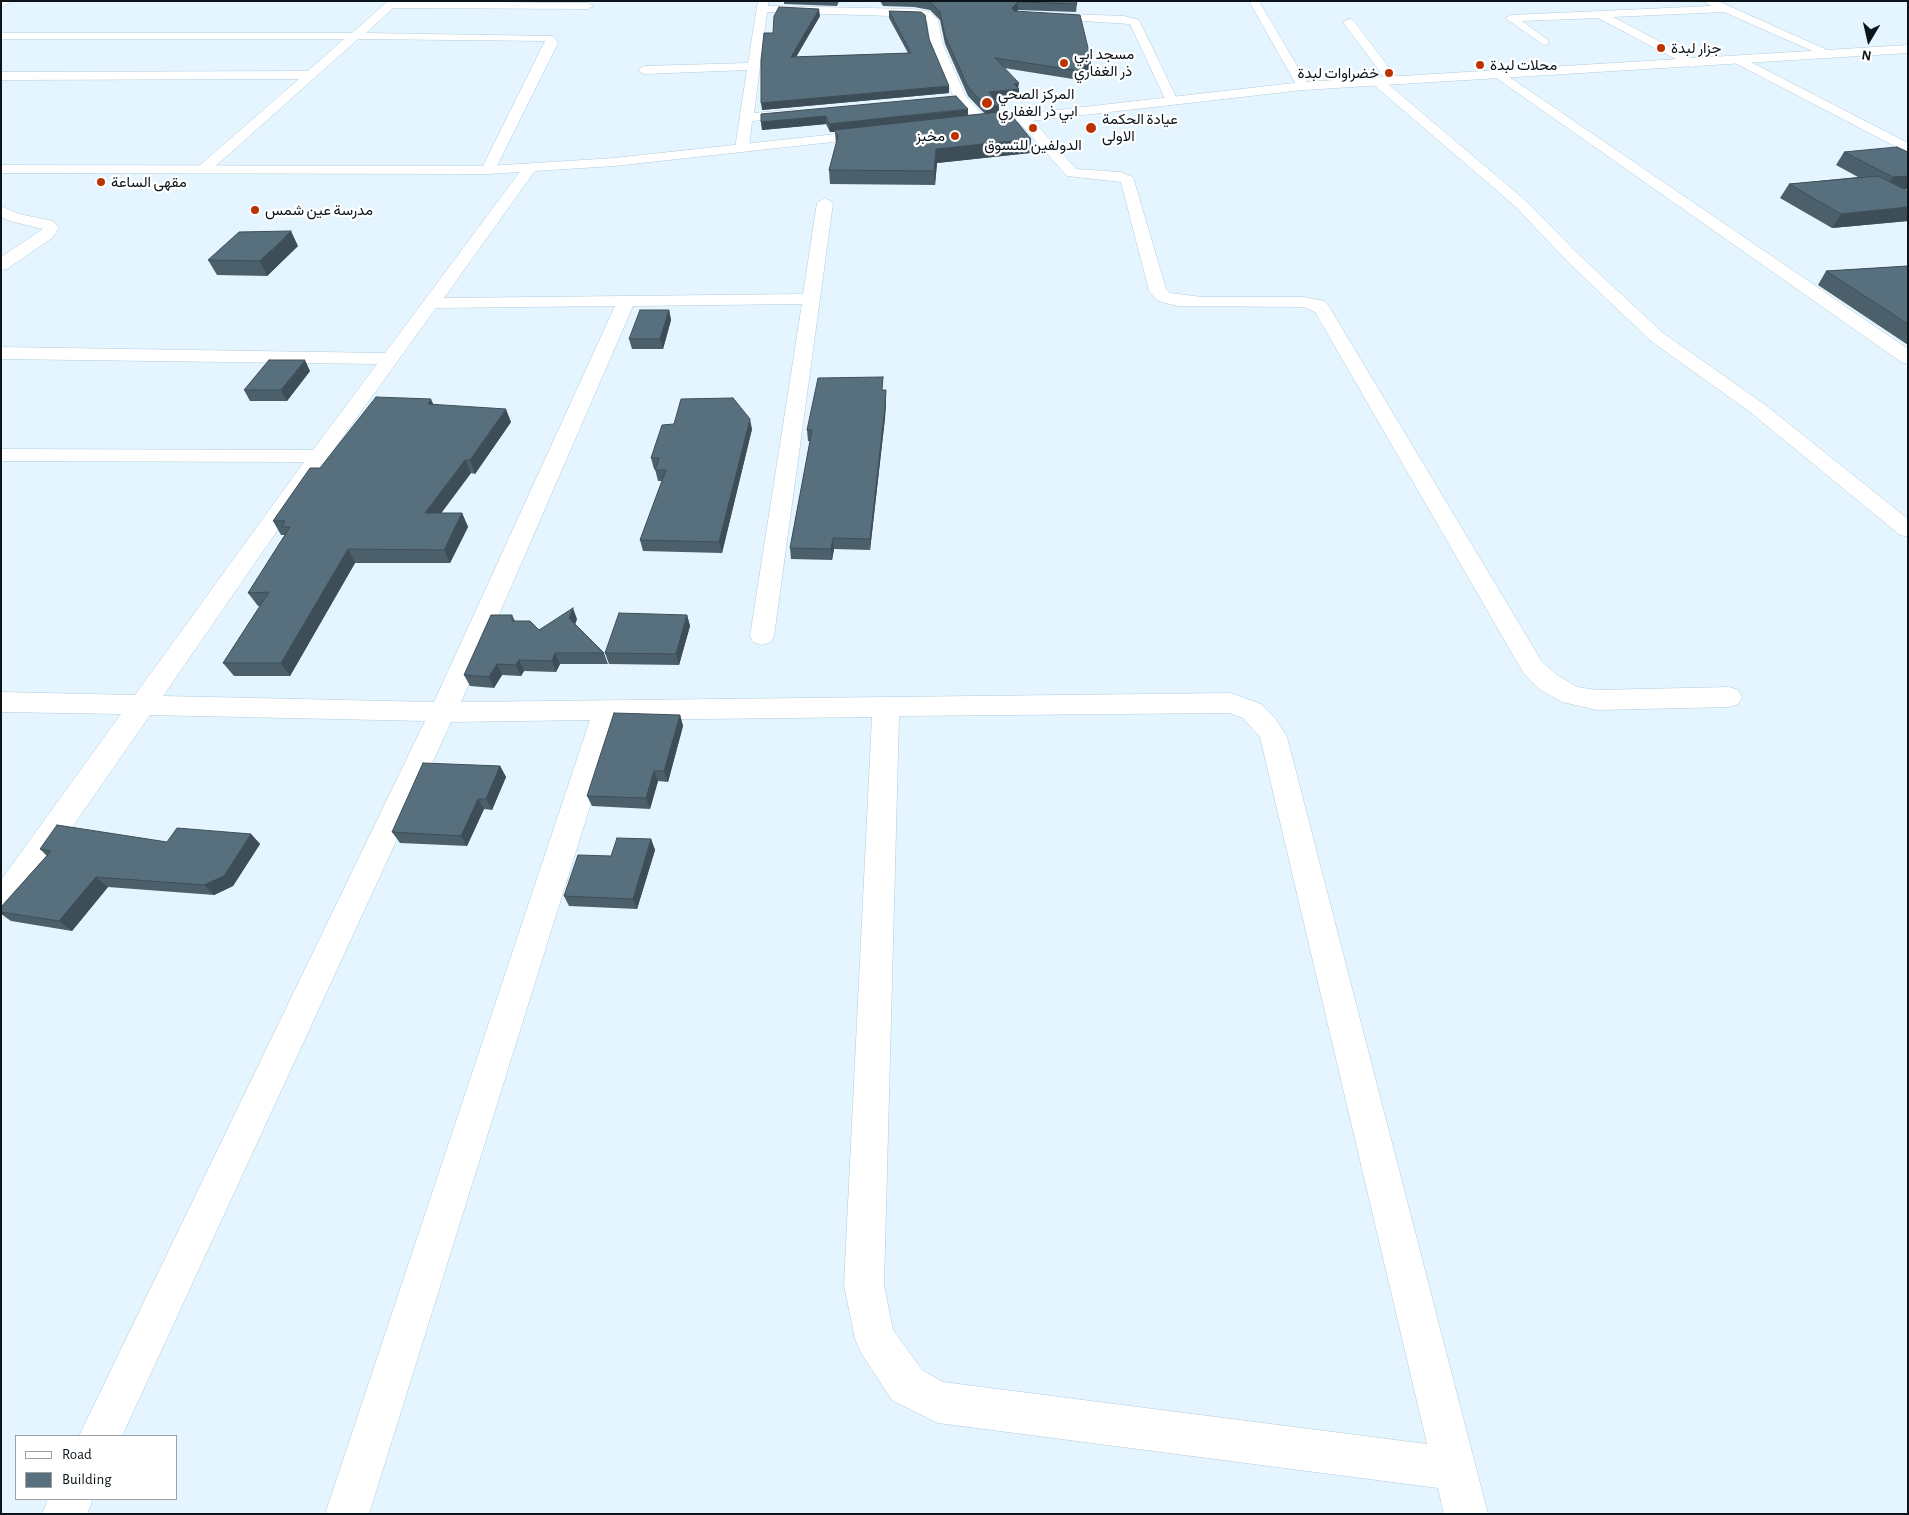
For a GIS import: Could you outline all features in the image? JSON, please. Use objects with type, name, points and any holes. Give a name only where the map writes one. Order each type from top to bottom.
[{"type":"street","points":[[1,4],[7,1]]},
{"type":"street","points":[[1254,1],[1303,86]]},
{"type":"street","points":[[1708,1],[1830,54]]},
{"type":"street","points":[[204,169],[309,75],[356,36],[392,2],[588,6]]},
{"type":"street","points":[[742,148],[763,5],[926,14],[932,20],[937,46],[956,99],[983,122]]},
{"type":"street","points":[[1544,42],[1511,18],[1724,9]]},
{"type":"street","points":[[1599,14],[1691,63]]},
{"type":"street","points":[[1028,16],[1124,19],[1135,22],[1172,101]]},
{"type":"street","points":[[1350,22],[1386,81],[1521,204],[1573,258],[1657,337],[1757,408],[1908,530]]},
{"type":"street","points":[[1,36],[542,37],[552,40],[488,170]]},
{"type":"street","points":[[964,124],[1303,86],[1908,49]]},
{"type":"street","points":[[1739,60],[1908,150]]},
{"type":"street","points":[[644,70],[755,66]]},
{"type":"street","points":[[1499,74],[1908,358]]},
{"type":"street","points":[[1,76],[309,75]]},
{"type":"street","points":[[747,118],[815,112]]},
{"type":"street","points":[[1023,118],[1072,173],[1120,176],[1128,180],[1158,291],[1164,297],[1178,301],[1202,302],[1304,302],[1318,305],[1322,309],[1533,668],[1548,682],[1571,694],[1597,700],[1729,697]]},
{"type":"street","points":[[1,169],[488,170],[614,162],[890,132]]},
{"type":"street","points":[[1,905],[318,456],[530,168]]},
{"type":"street","points":[[762,636],[825,203]]},
{"type":"street","points":[[1,211],[15,218],[47,224],[51,228],[46,235],[1,265]]},
{"type":"street","points":[[432,303],[811,299]]},
{"type":"street","points":[[100,1435],[480,633],[626,302]]},
{"type":"street","points":[[1,366],[9,353],[390,358]]},
{"type":"street","points":[[1,455],[318,456]]},
{"type":"street","points":[[1,702],[443,712],[1231,703],[1252,711],[1266,725],[1273,737],[1466,1514]]},
{"type":"street","points":[[886,707],[864,1285],[875,1339],[907,1385],[938,1402],[1455,1469]]},
{"type":"street","points":[[347,1514],[607,710]]},
{"type":"street","points":[[64,1514],[71,1500]]},
{"type":"building","points":[[925,1],[1076,1],[1077,4],[1018,2],[1012,8],[1014,11],[1080,15],[1091,60],[1080,71],[995,58],[1019,83],[1014,84],[1019,89],[989,92],[999,105],[986,106],[968,87],[945,36],[940,12],[930,2]]},
{"type":"building","points":[[779,7],[819,9],[791,57],[911,53],[889,11],[921,12],[925,15],[929,39],[949,86],[761,103],[761,60],[764,33],[773,33],[774,16]]},
{"type":"building","points":[[956,96],[968,109],[829,124],[826,116],[761,122],[761,114]]},
{"type":"building","points":[[1008,111],[1031,139],[936,149],[934,171],[829,170],[838,136],[834,130]]},
{"type":"building","points":[[1897,147],[1908,152],[1908,176],[1893,177],[1844,152]]},
{"type":"building","points":[[1878,176],[1908,191],[1908,207],[1841,214],[1789,184]]},
{"type":"building","points":[[291,231],[260,261],[208,260],[239,232]]},
{"type":"building","points":[[1908,266],[1908,324],[1826,271]]},
{"type":"building","points":[[640,310],[669,310],[660,339],[629,339]]},
{"type":"building","points":[[269,360],[305,360],[281,390],[244,390]]},
{"type":"building","points":[[883,377],[882,390],[886,390],[885,407],[870,539],[833,538],[831,549],[790,548],[812,430],[807,430],[818,378]]},
{"type":"building","points":[[376,397],[431,399],[428,404],[506,409],[470,460],[465,460],[425,513],[462,513],[444,550],[348,549],[281,663],[223,663],[269,592],[248,593],[290,527],[282,527],[285,521],[273,521],[310,468],[320,468]]},
{"type":"building","points":[[733,398],[750,419],[719,542],[640,540],[666,470],[655,470],[659,458],[651,458],[662,425],[674,424],[681,399]]},
{"type":"building","points":[[573,608],[569,618],[604,653],[555,653],[552,661],[519,660],[516,665],[497,664],[489,677],[464,675],[491,615],[512,615],[512,621],[530,621],[539,630]]},
{"type":"building","points":[[619,613],[687,615],[676,654],[605,653]]},
{"type":"building","points":[[614,713],[680,715],[664,771],[654,771],[646,798],[587,796]]},
{"type":"building","points":[[423,763],[500,766],[486,799],[478,799],[461,836],[392,832]]},
{"type":"building","points":[[57,825],[167,842],[177,828],[251,834],[224,876],[204,885],[96,877],[59,921],[1,912],[1,907],[51,851],[40,849]]},
{"type":"building","points":[[617,838],[651,839],[633,899],[564,896],[578,855],[611,856]]},
{"type":"place","name":"جزار لبدة","points":[[1661,48]]},
{"type":"place","name":"مسجد ابي ذر الغفاري","points":[[1064,63]]},
{"type":"place","name":"محلات لبدة","points":[[1480,65]]},
{"type":"place","name":"خضراوات لبدة","points":[[1389,73]]},
{"type":"place","name":"المركز الصحي ابي ذر الغفاري","points":[[987,103]]},
{"type":"place","name":"الدولفين للتسوق","points":[[1033,128]]},
{"type":"place","name":"عيادة الحكمة الاولى","points":[[1091,128]]},
{"type":"place","name":"مخبز","points":[[955,136]]},
{"type":"place","name":"مقهى الساعة","points":[[101,182]]},
{"type":"place","name":"مدرسة عين شمس","points":[[255,210]]}]
